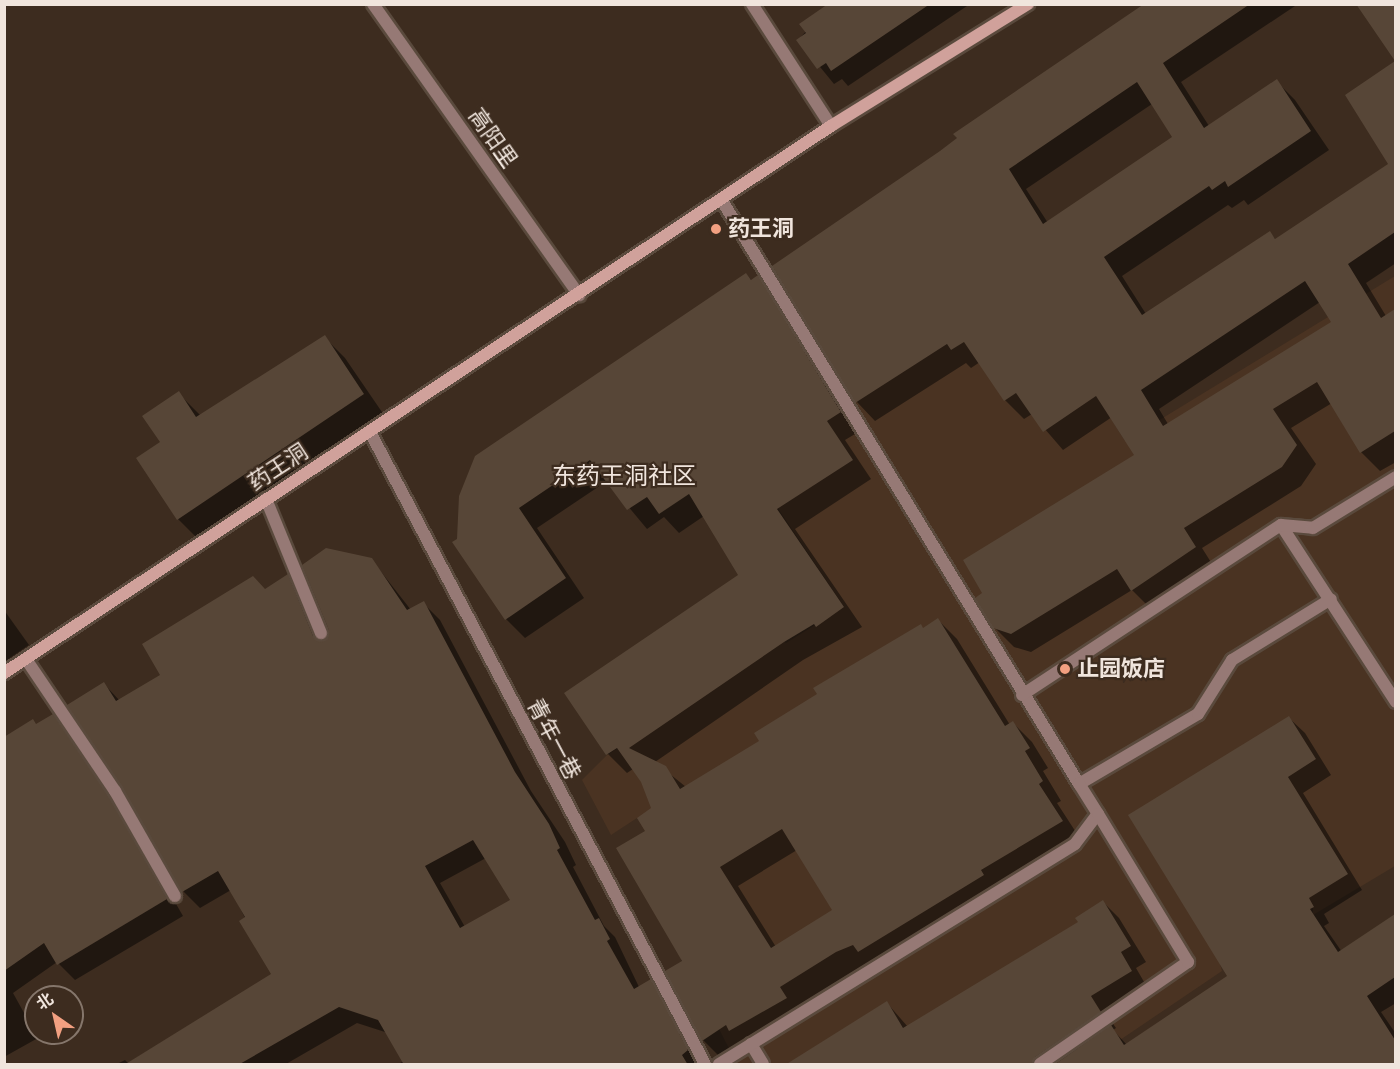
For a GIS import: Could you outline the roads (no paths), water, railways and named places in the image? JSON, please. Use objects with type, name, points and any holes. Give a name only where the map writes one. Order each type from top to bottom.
[{"type":"street","name":"高阳里","points":[[373,4],[579,295]]},
{"type":"street","points":[[752,4],[831,126]]},
{"type":"street","name":"药王洞","points":[[4,673],[579,295],[831,126],[1028,4]]},
{"type":"street","points":[[721,200],[1022,695],[1188,962],[1040,1065]]},
{"type":"street","name":"青年一巷","points":[[370,432],[705,1065]]},
{"type":"street","points":[[1022,695],[1281,525],[1313,528],[1395,477]]},
{"type":"street","points":[[266,500],[321,633]]},
{"type":"street","points":[[1281,525],[1331,599],[1395,702]]},
{"type":"street","points":[[1079,784],[1198,714],[1232,660],[1331,599]]},
{"type":"street","points":[[26,659],[115,791],[175,896]]},
{"type":"street","points":[[719,1065],[1075,844],[1098,814]]},
{"type":"street","points":[[751,1044],[763,1065]]},
{"type":"place","name":"药王洞","points":[[716,229]]},
{"type":"place","name":"止园饭店","points":[[1065,669]]},
{"type":"district","name":"东药王洞社区","points":[[624,477]]}]
